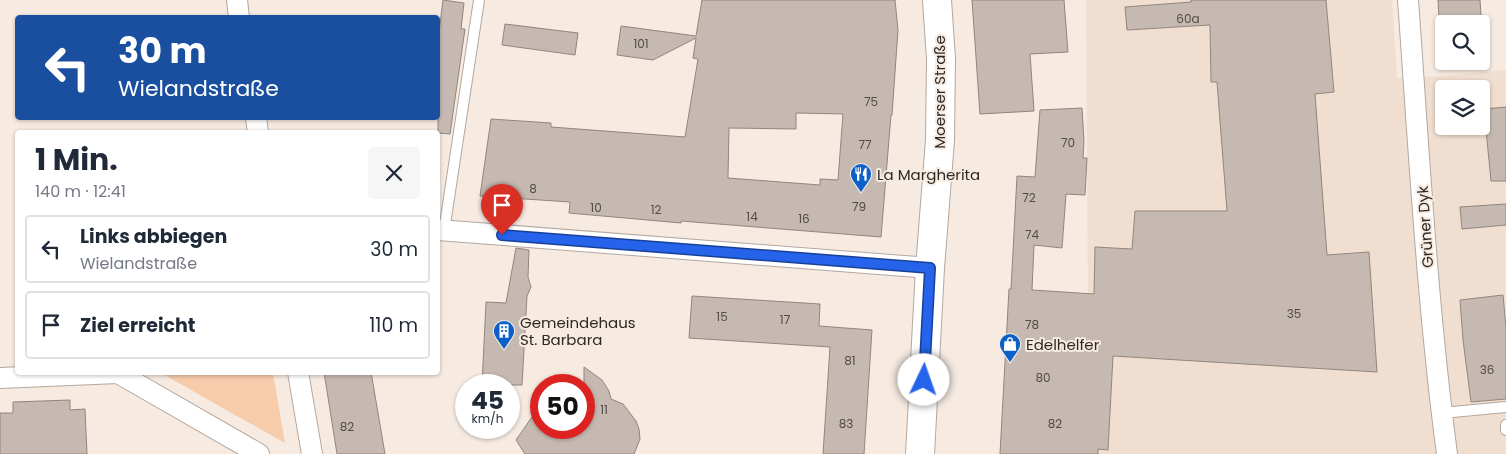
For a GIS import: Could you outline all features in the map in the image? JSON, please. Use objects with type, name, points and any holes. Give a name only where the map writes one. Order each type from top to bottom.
[{"type":"main road","name":"Moerser Straße","points":[[920,454],[930,268],[940,140],[941,59],[937,0]]},
{"type":"street","points":[[237,0],[239,15]]},
{"type":"street","name":"Grüner Dyk","points":[[1408,0],[1428,273],[1447,454]]},
{"type":"street","points":[[441,230],[930,268]]},
{"type":"street","points":[[0,378],[71,375]]},
{"type":"street","points":[[121,375],[259,454]]},
{"type":"street","points":[[299,375],[312,454]]},
{"type":"lane","points":[[441,230],[479,0]]},
{"type":"lane","points":[[1442,413],[1506,407]]},
{"type":"lane","points":[[1506,425],[1506,430]]},
{"type":"shaded area","points":[[1086,0],[1392,0],[1397,78],[1506,70],[1506,454],[1089,454]]},
{"type":"shaded area","points":[[165,375],[273,375],[285,443]]},
{"type":"building","points":[[443,0],[464,3],[461,29],[465,29],[450,134],[440,133],[440,130],[438,130],[438,120],[440,120],[440,24]]},
{"type":"building","points":[[702,0],[895,0],[898,30],[881,237],[569,213],[570,202],[480,196],[491,119],[551,123],[551,127],[685,137],[698,59],[693,58],[696,38],[653,60],[617,55],[621,26],[696,36]],"holes":[[[796,113],[843,114],[838,180],[820,179],[820,185],[728,178],[729,128],[796,129]]]},
{"type":"building","points":[[972,0],[1064,0],[1068,52],[1030,54],[1034,111],[980,114]]},
{"type":"building","points":[[1191,0],[1326,0],[1334,92],[1315,94],[1327,255],[1369,252],[1377,372],[1113,356],[1108,450],[1098,449],[1098,454],[1000,454],[1017,176],[1035,177],[1040,110],[1082,108],[1083,158],[1087,158],[1085,195],[1066,194],[1062,248],[1034,245],[1032,290],[1094,294],[1095,247],[1132,249],[1135,211],[1227,211],[1217,82],[1211,82],[1210,25],[1127,30],[1125,7],[1191,2]]},
{"type":"building","points":[[1438,0],[1480,0],[1481,15],[1439,15]]},
{"type":"building","points":[[505,24],[578,33],[575,55],[502,45]]},
{"type":"building","points":[[1506,107],[1506,181],[1491,181],[1487,135],[1490,135],[1490,108]]},
{"type":"building","points":[[1506,204],[1506,225],[1462,229],[1460,207]]},
{"type":"building","name":"Gemeindehaus St. Barbara","points":[[516,248],[529,250],[528,277],[531,287],[527,296],[522,385],[520,385],[520,374],[483,374],[486,302],[506,303]]},
{"type":"building","points":[[1503,295],[1506,328],[1506,399],[1471,402],[1460,300]]},
{"type":"building","points":[[692,296],[820,304],[819,326],[872,330],[864,454],[823,454],[830,347],[689,338]]},
{"type":"building","points":[[584,367],[594,374],[584,374]]},
{"type":"building","points":[[324,375],[372,375],[385,454],[337,454]]},
{"type":"building","points":[[595,375],[602,380],[609,391],[611,399],[623,404],[636,421],[640,439],[634,454],[525,454],[516,440],[520,439],[520,434],[530,420],[530,439],[595,439]]},
{"type":"building","points":[[70,400],[70,410],[85,409],[87,454],[0,454],[0,413],[13,413],[13,402]]},
{"type":"place","name":"La Margherita","points":[[861,193]]},
{"type":"place","name":"Gemeindehaus St. Barbara","points":[[504,350]]},
{"type":"place","name":"Edelhelfer","points":[[1010,363]]},
{"type":"route","points":[[502,235],[930,268],[924,380]]}]
